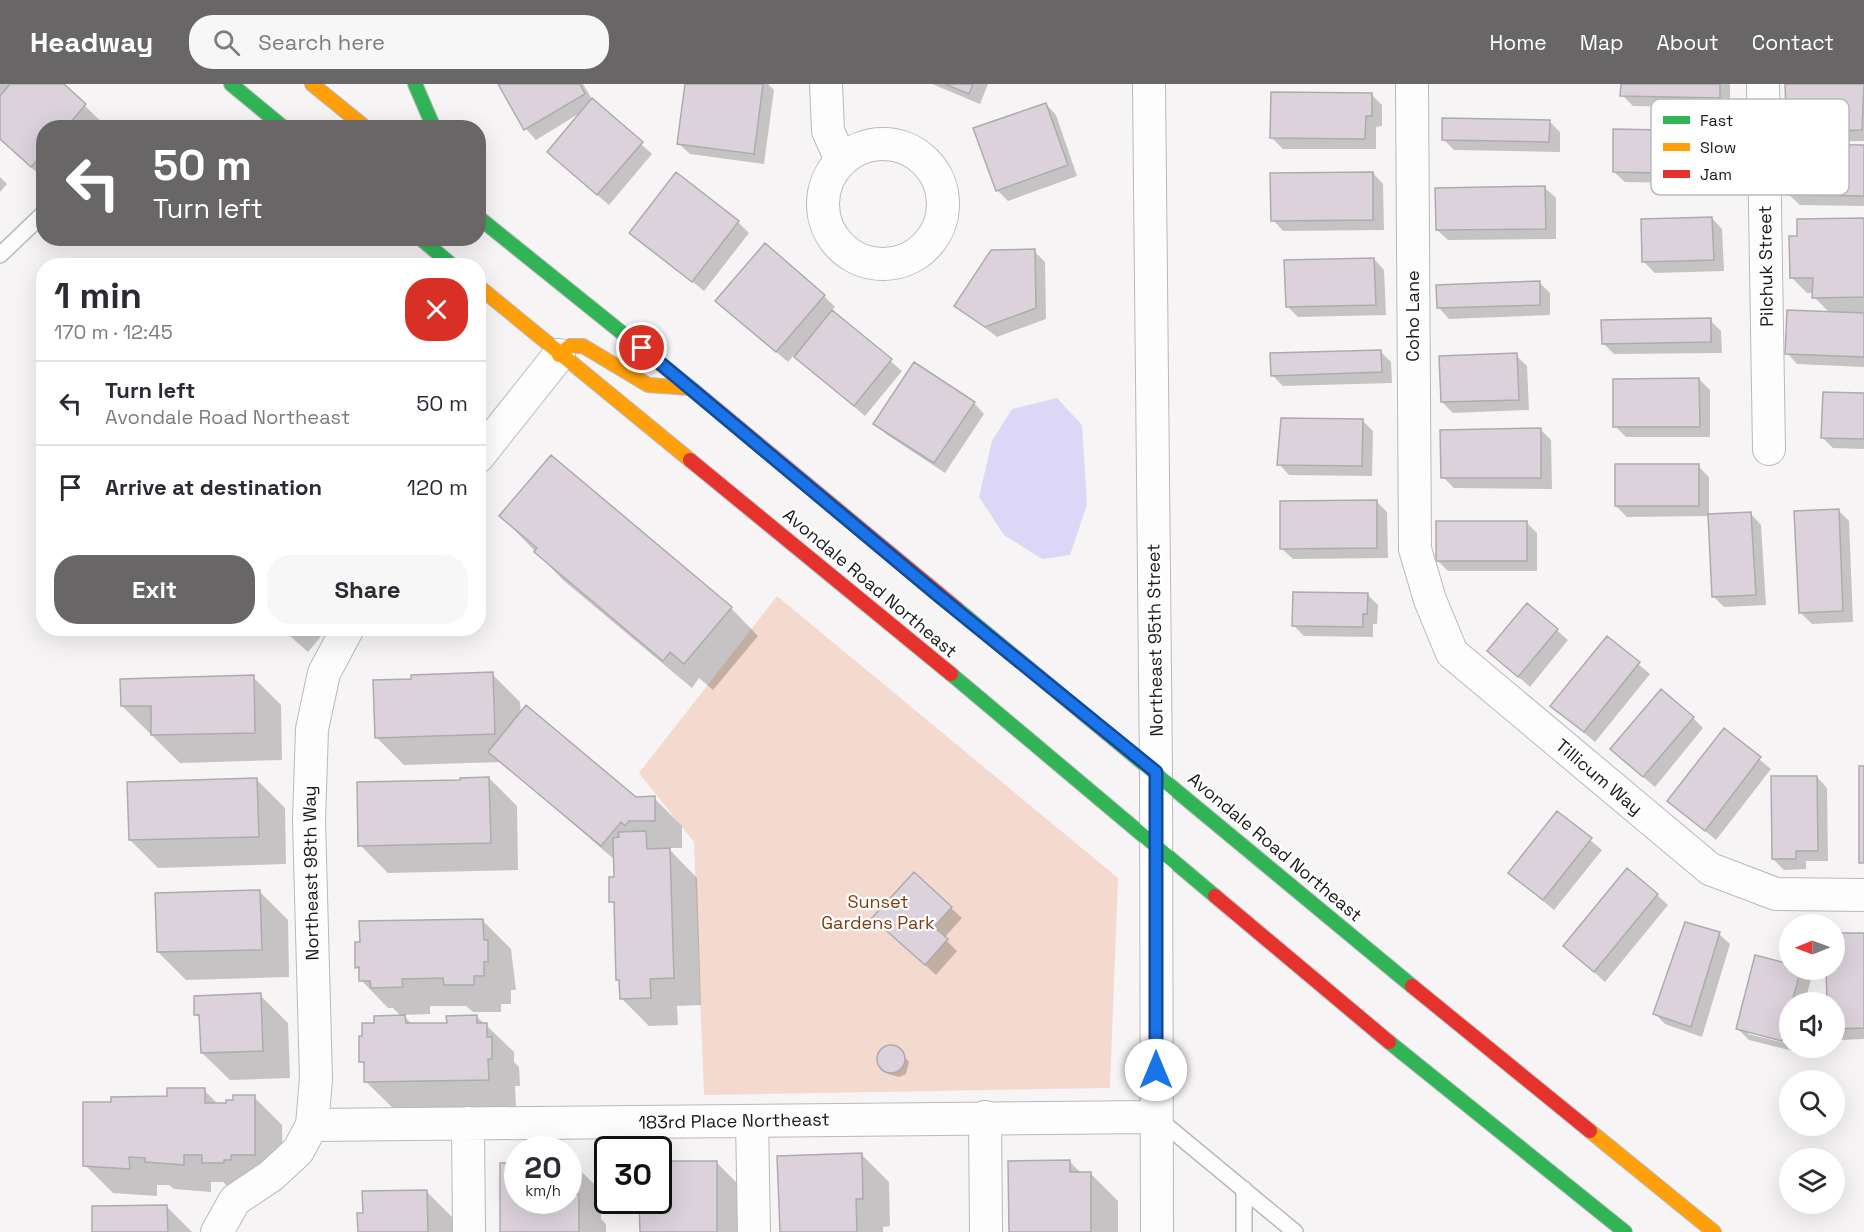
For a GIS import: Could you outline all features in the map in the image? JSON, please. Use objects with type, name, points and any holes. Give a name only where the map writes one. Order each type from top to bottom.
[{"type":"main road","points":[[231,84],[275,120]]},
{"type":"main road","points":[[312,84],[356,120]]},
{"type":"main road","points":[[415,84],[431,120]]},
{"type":"main road","name":"Avondale Road Northeast","points":[[486,224],[690,388],[939,596],[1714,1232]]},
{"type":"main road","points":[[429,246],[444,258]]},
{"type":"main road","name":"Avondale Road Northeast","points":[[486,293],[559,355],[842,581],[1442,1087],[1625,1232]]},
{"type":"main road","points":[[559,355],[570,346],[583,346],[648,385],[690,388]]},
{"type":"street","points":[[826,84],[828,131],[841,160]]},
{"type":"street","name":"Northeast 95th Street","points":[[1149,84],[1157,846],[1157,1232]]},
{"type":"street","name":"Coho Lane","points":[[1412,84],[1415,549]]},
{"type":"street","name":"Pilchuk Street","points":[[1763,84],[1763,99]]},
{"type":"street","name":"Pilchuk Street","points":[[1765,195],[1769,449]]},
{"type":"street","points":[[486,447],[559,355]]},
{"type":"street","name":"Tillicum Way","points":[[1415,549],[1430,600],[1452,653],[1710,869],[1776,894],[1864,895]]},
{"type":"street","name":"Northeast 98th Way","points":[[312,1125],[316,1079],[309,821],[312,729],[324,673],[344,636]]},
{"type":"street","points":[[985,1117],[986,1232]]},
{"type":"street","name":"183rd Place Northeast","points":[[312,1125],[1156,1117]]},
{"type":"street","points":[[752,1121],[754,1232]]},
{"type":"street","points":[[468,1124],[469,1232]]},
{"type":"street","points":[[217,1232],[235,1200],[272,1176],[298,1151],[312,1125]]},
{"type":"lane","points":[[0,255],[36,221]]},
{"type":"lane","points":[[1156,1117],[1295,1232]]},
{"type":"lane","points":[[1244,1189],[1244,1232]]},
{"type":"green space","name":"Sunset Gardens Park","points":[[777,596],[1118,878],[1110,1088],[704,1095],[694,842],[639,773]]},
{"type":"shaded area","points":[[1057,398],[1082,425],[1087,505],[1070,555],[1042,559],[1004,535],[979,497],[992,441],[1012,409]]},
{"type":"building","points":[[10,84],[64,84],[86,104],[73,120],[36,120],[36,162],[31,167],[0,139],[0,96]]},
{"type":"building","points":[[498,84],[580,84],[585,94],[524,130]]},
{"type":"building","points":[[685,84],[763,84],[754,154],[677,144]]},
{"type":"building","points":[[945,84],[973,84],[969,94]]},
{"type":"building","points":[[1621,84],[1720,84],[1720,98],[1620,96]]},
{"type":"building","points":[[1785,84],[1864,84],[1862,130],[1849,130],[1849,99],[1786,99]]},
{"type":"building","points":[[1271,92],[1372,93],[1372,116],[1366,116],[1365,139],[1270,138]]},
{"type":"building","points":[[592,98],[643,142],[597,195],[547,152]]},
{"type":"building","points":[[1046,103],[1068,165],[996,191],[973,128]]},
{"type":"building","points":[[1442,118],[1550,120],[1549,142],[1442,140]]},
{"type":"building","points":[[1613,129],[1651,130],[1651,173],[1613,172]]},
{"type":"building","points":[[1849,145],[1864,145],[1864,196],[1788,195],[1849,195]]},
{"type":"building","points":[[676,172],[739,221],[692,282],[629,233]]},
{"type":"building","points":[[1373,172],[1373,220],[1271,221],[1270,173]]},
{"type":"building","points":[[1545,186],[1546,229],[1436,230],[1435,188]]},
{"type":"building","points":[[1712,217],[1714,260],[1642,262],[1641,219]]},
{"type":"building","points":[[1864,218],[1864,297],[1812,298],[1813,278],[1790,278],[1789,236],[1797,236],[1797,219]]},
{"type":"building","points":[[765,243],[825,295],[776,352],[715,301]]},
{"type":"building","points":[[1035,249],[1036,308],[985,327],[954,306],[991,250]]},
{"type":"building","points":[[1374,258],[1376,305],[1286,307],[1284,260]]},
{"type":"building","points":[[1540,281],[1540,305],[1437,308],[1436,285]]},
{"type":"building","points":[[832,310],[892,359],[854,406],[794,357]]},
{"type":"building","points":[[1787,310],[1864,313],[1864,357],[1785,354]]},
{"type":"building","points":[[1711,318],[1711,342],[1602,344],[1601,320]]},
{"type":"building","points":[[1381,350],[1382,372],[1271,376],[1270,353]]},
{"type":"building","points":[[1517,353],[1519,400],[1441,402],[1439,356]]},
{"type":"building","points":[[914,362],[975,402],[934,463],[873,424]]},
{"type":"building","points":[[1699,378],[1700,427],[1613,427],[1613,379]]},
{"type":"building","points":[[1823,392],[1864,393],[1864,439],[1821,438]]},
{"type":"building","points":[[1281,418],[1363,419],[1362,466],[1277,465]]},
{"type":"building","points":[[1541,428],[1541,478],[1441,478],[1440,430]]},
{"type":"building","points":[[551,455],[732,607],[684,664],[670,652],[663,661],[534,552],[537,548],[499,516]]},
{"type":"building","points":[[1615,464],[1699,464],[1699,506],[1615,506]]},
{"type":"building","points":[[1377,500],[1377,548],[1280,549],[1280,501]]},
{"type":"building","points":[[1839,509],[1843,611],[1799,613],[1794,511]]},
{"type":"building","points":[[1751,512],[1756,595],[1712,597],[1708,514]]},
{"type":"building","points":[[1436,521],[1527,521],[1527,561],[1436,561]]},
{"type":"building","points":[[1293,592],[1368,593],[1367,614],[1363,614],[1363,627],[1292,626]]},
{"type":"building","points":[[1527,603],[1558,629],[1518,677],[1487,651]]},
{"type":"building","points":[[1607,636],[1640,662],[1584,732],[1550,706]]},
{"type":"building","points":[[493,672],[495,734],[375,738],[373,680],[411,679],[411,675]]},
{"type":"building","points":[[254,675],[255,733],[151,735],[151,706],[121,706],[120,679]]},
{"type":"building","points":[[1661,689],[1694,717],[1643,777],[1610,749]]},
{"type":"building","points":[[526,705],[636,797],[655,796],[655,821],[629,821],[625,826],[621,822],[601,846],[488,752]]},
{"type":"building","points":[[1724,728],[1761,757],[1705,831],[1667,801]]},
{"type":"building","points":[[1859,766],[1864,766],[1864,863],[1859,863]]},
{"type":"building","points":[[1771,776],[1817,776],[1818,851],[1796,851],[1796,859],[1772,859]]},
{"type":"building","points":[[489,777],[491,843],[358,846],[357,782],[460,780],[460,778]]},
{"type":"building","points":[[257,778],[259,837],[129,840],[127,782]]},
{"type":"building","points":[[1557,811],[1592,838],[1543,900],[1508,873]]},
{"type":"building","points":[[646,831],[647,849],[670,848],[674,978],[650,979],[651,998],[620,999],[619,980],[616,980],[614,902],[609,902],[609,877],[614,877],[613,838],[619,837],[618,832]]},
{"type":"building","points":[[1627,868],[1658,894],[1594,972],[1563,946]]},
{"type":"building","points":[[914,872],[952,907],[934,927],[948,939],[925,965],[872,918]]},
{"type":"building","points":[[260,890],[262,950],[157,952],[155,893]]},
{"type":"building","points":[[483,919],[484,940],[488,940],[488,962],[484,962],[484,976],[474,976],[474,985],[444,985],[443,978],[402,979],[403,987],[371,988],[370,981],[359,981],[359,967],[355,968],[355,942],[360,942],[359,921]]},
{"type":"building","points":[[1685,922],[1720,932],[1691,1027],[1653,1014]]},
{"type":"building","points":[[1845,933],[1864,933],[1864,1028],[1845,1029],[1845,992],[1827,992],[1826,980],[1845,980]]},
{"type":"building","points":[[1755,955],[1779,961],[1779,980],[1798,980],[1795,992],[1779,992],[1779,1040],[1736,1029]]},
{"type":"building","points":[[261,993],[263,1051],[201,1053],[199,1015],[194,1015],[194,996]]},
{"type":"building","points":[[405,1015],[406,1023],[447,1023],[446,1016],[477,1015],[477,1023],[487,1023],[487,1037],[492,1037],[492,1059],[488,1059],[489,1080],[364,1082],[364,1062],[359,1062],[359,1036],[362,1036],[362,1023],[374,1023],[374,1016]]},
{"type":"building","points":[[891,1045],[901,1049],[905,1059],[901,1069],[891,1073],[881,1069],[877,1059],[881,1049]]},
{"type":"building","points":[[167,1088],[205,1088],[205,1103],[226,1103],[226,1100],[233,1100],[233,1095],[255,1095],[255,1155],[231,1155],[231,1160],[224,1160],[224,1163],[202,1163],[202,1155],[184,1155],[184,1165],[145,1162],[145,1158],[129,1157],[130,1169],[83,1166],[83,1102],[111,1102],[111,1097],[167,1096]]},
{"type":"building","points":[[862,1153],[863,1199],[856,1199],[857,1232],[780,1232],[777,1156]]},
{"type":"building","points":[[1070,1160],[1070,1172],[1091,1172],[1091,1232],[1009,1232],[1008,1161]]},
{"type":"building","points":[[672,1161],[717,1161],[717,1232],[640,1232],[639,1214],[672,1214]]},
{"type":"building","points":[[500,1163],[504,1163],[504,1214],[579,1214],[579,1232],[500,1232]]},
{"type":"building","points":[[427,1190],[428,1232],[358,1232],[357,1213],[363,1213],[362,1191]]},
{"type":"building","points":[[167,1205],[168,1232],[92,1232],[92,1206]]},
{"type":"traffic: fast","points":[[231,84],[274,120]]},
{"type":"traffic: fast","points":[[415,84],[431,120]]},
{"type":"traffic: fast","points":[[486,223],[693,390]]},
{"type":"traffic: fast","points":[[429,246],[444,258]]},
{"type":"traffic: fast","points":[[957,609],[1412,986]]},
{"type":"traffic: fast","points":[[951,674],[1215,896]]},
{"type":"traffic: fast","points":[[1389,1042],[1625,1232]]},
{"type":"traffic: slow","points":[[312,84],[356,120]]},
{"type":"traffic: slow","points":[[486,293],[690,460]]},
{"type":"traffic: slow","points":[[559,355],[570,346],[583,346],[648,385],[690,388]]},
{"type":"traffic: slow","points":[[1590,1131],[1714,1232]]},
{"type":"traffic: jam","points":[[693,390],[957,609]]},
{"type":"traffic: jam","points":[[690,460],[951,674]]},
{"type":"traffic: jam","points":[[1215,896],[1389,1042]]},
{"type":"traffic: jam","points":[[1412,986],[1590,1131]]},
{"type":"route","points":[[642,348],[892,554],[939,596],[1156,772],[1156,1070]]}]
